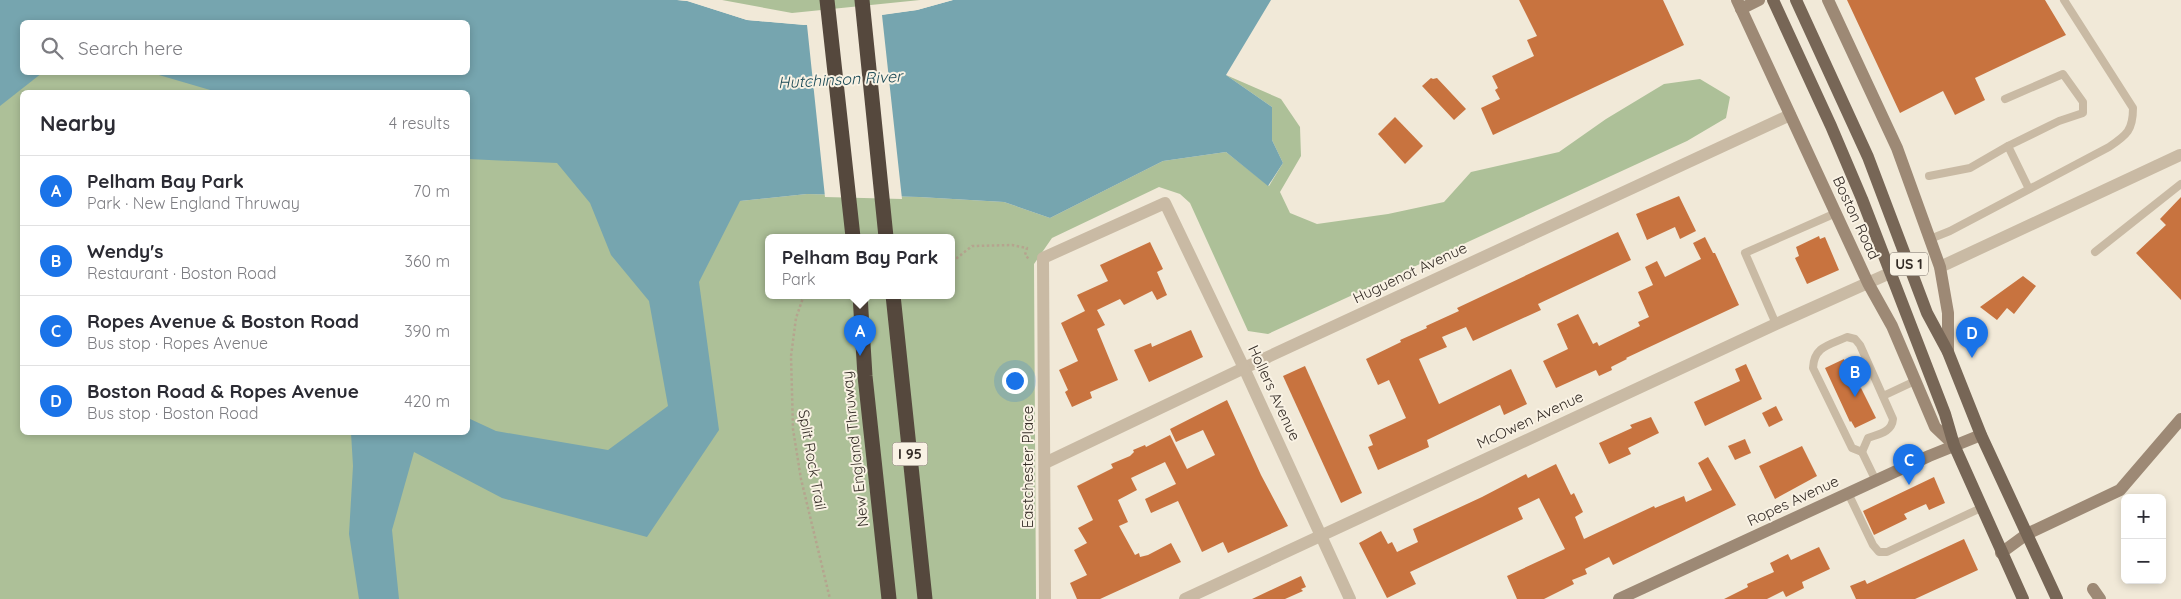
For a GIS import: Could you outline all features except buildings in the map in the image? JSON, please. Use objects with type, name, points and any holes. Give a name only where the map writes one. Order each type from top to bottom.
[{"type":"highway","points":[[827,0],[853,234]]},
{"type":"highway","points":[[862,0],[886,234]]},
{"type":"highway","name":"New England Thruway","points":[[860,299],[865,376],[889,599]]},
{"type":"highway","name":"I 95","points":[[893,302],[925,599]]},
{"type":"main road","name":"Boston Road","points":[[1773,0],[1862,199],[1945,414],[1954,445],[1981,508]]},
{"type":"main road","name":"Boston Road","points":[[1796,0],[1868,158],[1928,313],[1948,352],[1981,434],[2027,534]]},
{"type":"main road","name":"US 1","points":[[1981,508],[2023,599]]},
{"type":"main road","name":"US 1","points":[[2027,534],[2057,599]]},
{"type":"street","points":[[1739,4],[1759,0]]},
{"type":"street","name":"Boston Road","points":[[1828,0],[1897,148],[1940,267],[1948,313],[1948,352]]},
{"type":"street","name":"Boston Road","points":[[1739,4],[1868,283],[1892,326],[1936,427],[1954,445]]},
{"type":"street","name":"Huguenot Avenue","points":[[1045,463],[1244,368],[1790,115]]},
{"type":"street","points":[[1940,267],[2180,155]]},
{"type":"street","name":"Hollers Avenue","points":[[1043,258],[1165,203],[1244,368],[1350,599]]},
{"type":"street","name":"Eastchester Place","points":[[1043,258],[1045,599]]},
{"type":"street","name":"McOwen Avenue","points":[[1185,599],[1776,324],[1890,273]]},
{"type":"street","points":[[2002,553],[2027,534],[2120,490],[2181,419]]},
{"type":"street","name":"Ropes Avenue","points":[[1619,599],[1876,480],[1981,434]]},
{"type":"lane","points":[[1930,239],[1950,231],[2110,147],[2126,136],[2133,122],[2133,108],[2064,0]]},
{"type":"lane","points":[[1929,176],[1970,168],[2008,146],[2059,121],[2083,113],[2083,102],[2063,74],[2005,99]]},
{"type":"lane","points":[[2008,146],[2029,189]]},
{"type":"lane","points":[[2095,252],[2181,184]]},
{"type":"lane","points":[[1776,324],[1745,253],[1836,213]]},
{"type":"lane","points":[[1862,452],[1868,438],[1889,430],[1893,419],[1860,345],[1855,339],[1847,338],[1818,351],[1814,358],[1814,368],[1852,448],[1862,452],[1876,480]]},
{"type":"lane","points":[[1883,396],[1915,381]]},
{"type":"lane","points":[[1848,493],[1873,546],[1879,552],[1887,552],[1981,508]]},
{"type":"path","points":[[955,258],[972,246],[1012,245],[1027,248],[1025,255],[1027,259],[1043,258]]},
{"type":"path","name":"Split Rock Trail","points":[[803,299],[796,318],[791,356],[792,429],[801,480],[830,599]]},
{"type":"green space","points":[[0,0],[20,20],[20,75],[342,75],[384,90],[20,90],[20,435],[470,435],[470,117],[740,201],[807,194],[919,197],[1004,202],[1050,218],[1163,161],[1226,152],[1269,186],[1283,163],[1272,140],[1272,107],[1226,75],[1281,99],[1300,127],[1301,156],[1280,192],[1290,213],[1317,224],[1388,214],[1444,202],[1471,172],[1559,152],[1606,119],[1664,84],[1700,79],[1730,97],[1726,118],[1687,141],[1268,334],[1248,331],[1190,203],[1180,194],[1159,187],[1052,238],[1034,264],[1036,599],[0,599]]},
{"type":"green space","points":[[722,0],[920,0],[792,13]]},
{"type":"water","name":"Hutchinson River","points":[[0,0],[677,0],[688,1],[747,20],[804,25],[917,10],[953,0],[1271,0],[1226,75],[1272,107],[1272,140],[1283,163],[1268,186],[1226,152],[1163,161],[1050,218],[1004,202],[919,197],[807,194],[740,201],[699,282],[719,430],[647,537],[502,498],[414,452],[392,530],[399,599],[359,599],[349,534],[353,466],[351,435],[470,435],[470,419],[496,431],[608,450],[668,406],[649,301],[611,255],[590,203],[557,163],[470,159],[470,90],[210,90],[159,75],[470,75],[470,20],[20,20],[20,75],[39,75],[0,106]]},
{"type":"pier","points":[[677,0],[693,0],[748,17],[804,23],[953,0],[917,10],[882,15],[902,199],[825,197],[807,25],[747,20],[687,1]]},
{"type":"place","name":"Pelham Bay Park","points":[[860,356]]},
{"type":"place","name":"Boston Road & Ropes Avenue","points":[[1972,358]]},
{"type":"place","name":"Wendy's","points":[[1855,397]]},
{"type":"place","name":"Ropes Avenue & Boston Road","points":[[1909,485]]}]
